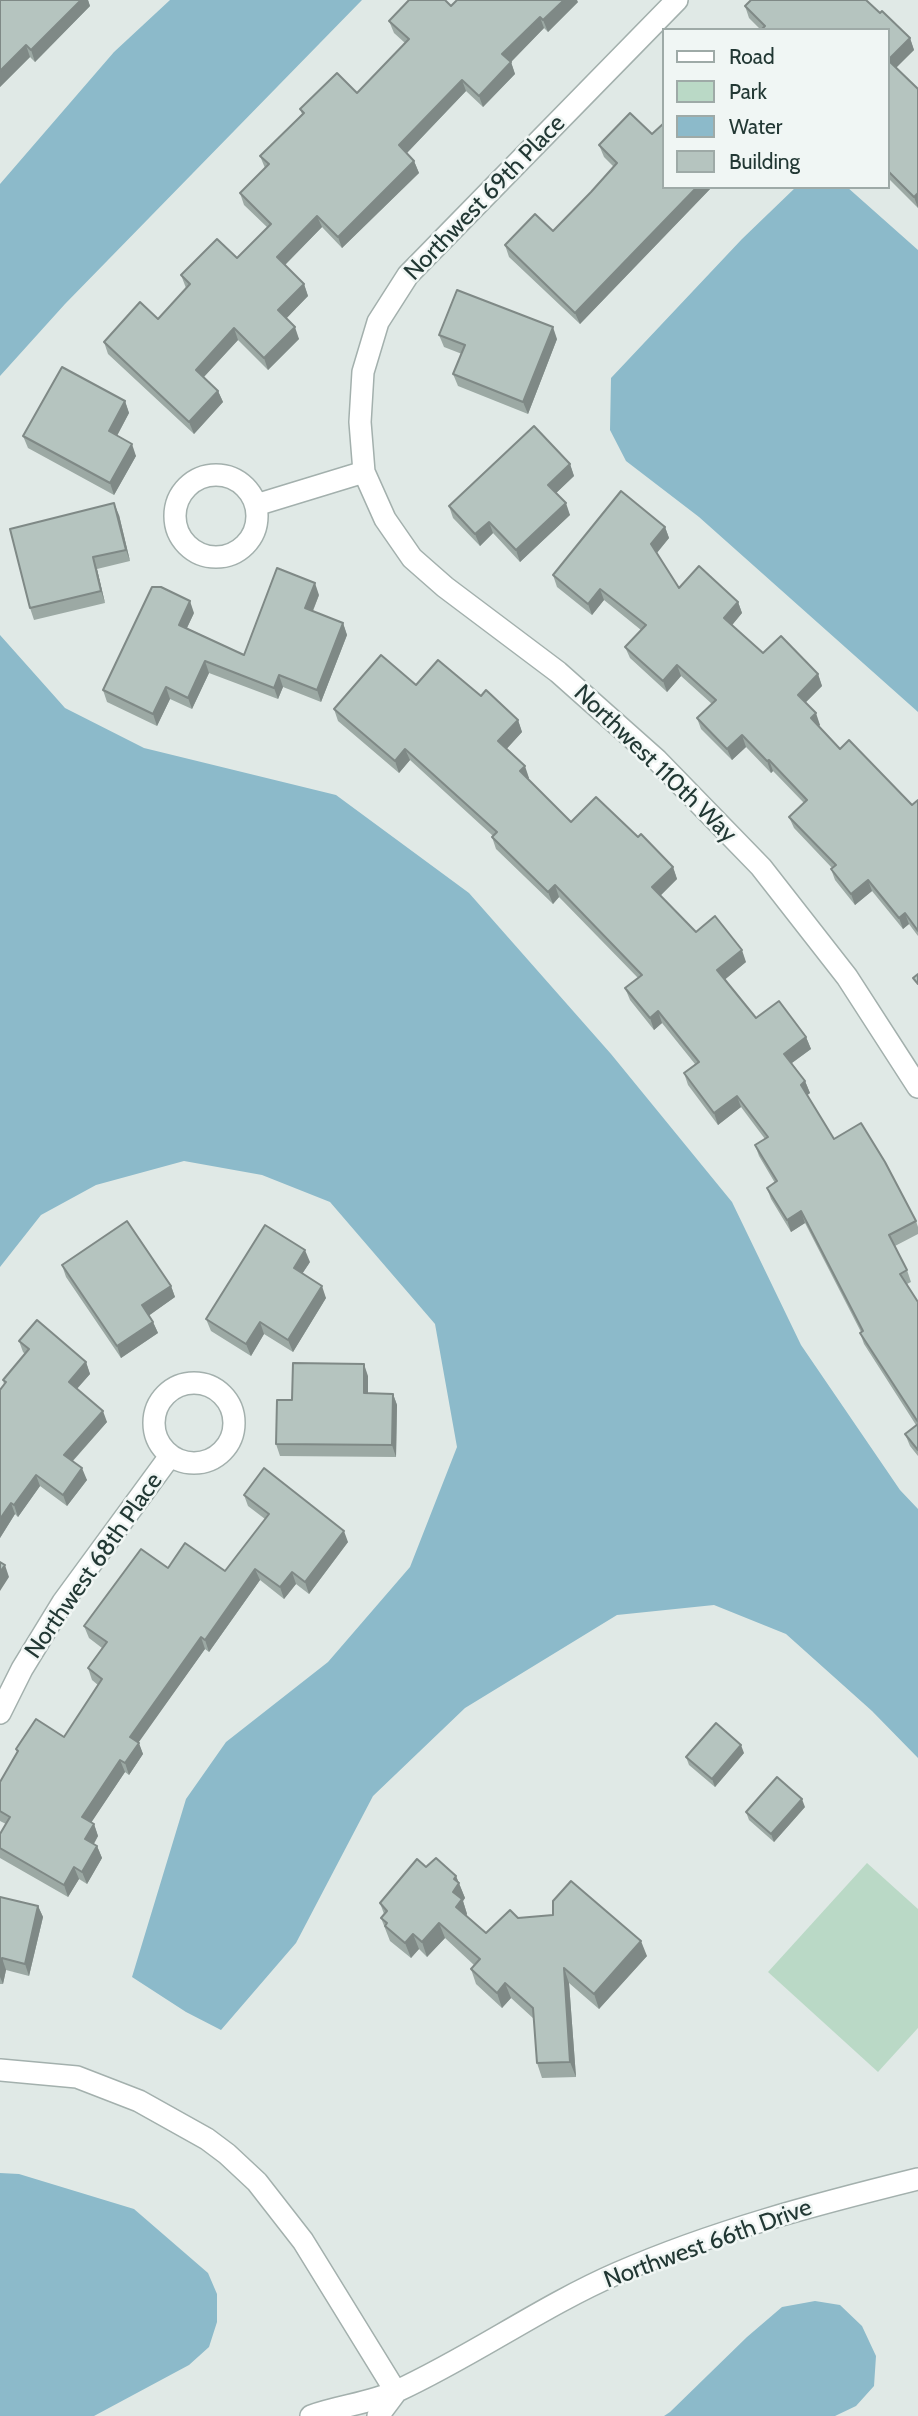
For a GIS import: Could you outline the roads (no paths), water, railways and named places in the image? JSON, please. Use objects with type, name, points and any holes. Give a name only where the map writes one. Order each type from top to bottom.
[{"type":"street","name":"Northwest 69th Place","points":[[365,472],[360,422],[363,372],[378,322],[408,275],[677,0]]},
{"type":"street","points":[[256,505],[365,472]]},
{"type":"street","name":"Northwest 110th Way","points":[[365,472],[385,520],[412,558],[445,587],[558,672],[656,760],[761,867],[846,977],[918,1087]]},
{"type":"street","name":"Northwest 68th Place","points":[[0,1713],[22,1669],[63,1602],[170,1456]]},
{"type":"street","points":[[0,2070],[76,2077],[139,2101],[207,2138],[227,2154],[257,2182],[303,2241],[396,2392]]},
{"type":"street","name":"Northwest 66th Drive","points":[[310,2416],[396,2392],[617,2274],[658,2257],[815,2204],[918,2179]]},
{"type":"street","name":"Northwest 66th Drive","points":[[378,2416],[396,2392]]},
{"type":"water","points":[[170,0],[362,0],[65,304],[0,376],[0,184],[114,52]]},
{"type":"water","points":[[794,189],[849,189],[918,250],[918,712],[699,517],[626,461],[610,430],[611,378],[742,239]]},
{"type":"water","points":[[0,635],[65,708],[144,748],[336,795],[469,893],[611,1054],[732,1202],[801,1345],[900,1490],[918,1509],[918,1758],[872,1711],[786,1634],[714,1605],[617,1615],[465,1708],[373,1796],[296,1943],[221,2030],[186,2012],[132,1977],[186,1799],[226,1742],[328,1662],[410,1567],[457,1447],[435,1324],[330,1202],[262,1175],[184,1161],[96,1185],[41,1215],[0,1267]]},
{"type":"water","points":[[0,2173],[19,2174],[134,2209],[208,2273],[217,2294],[217,2322],[209,2347],[189,2365],[94,2416],[0,2416]]},
{"type":"water","points":[[815,2301],[840,2305],[862,2326],[876,2356],[874,2386],[856,2406],[835,2416],[664,2416],[782,2307]]}]
